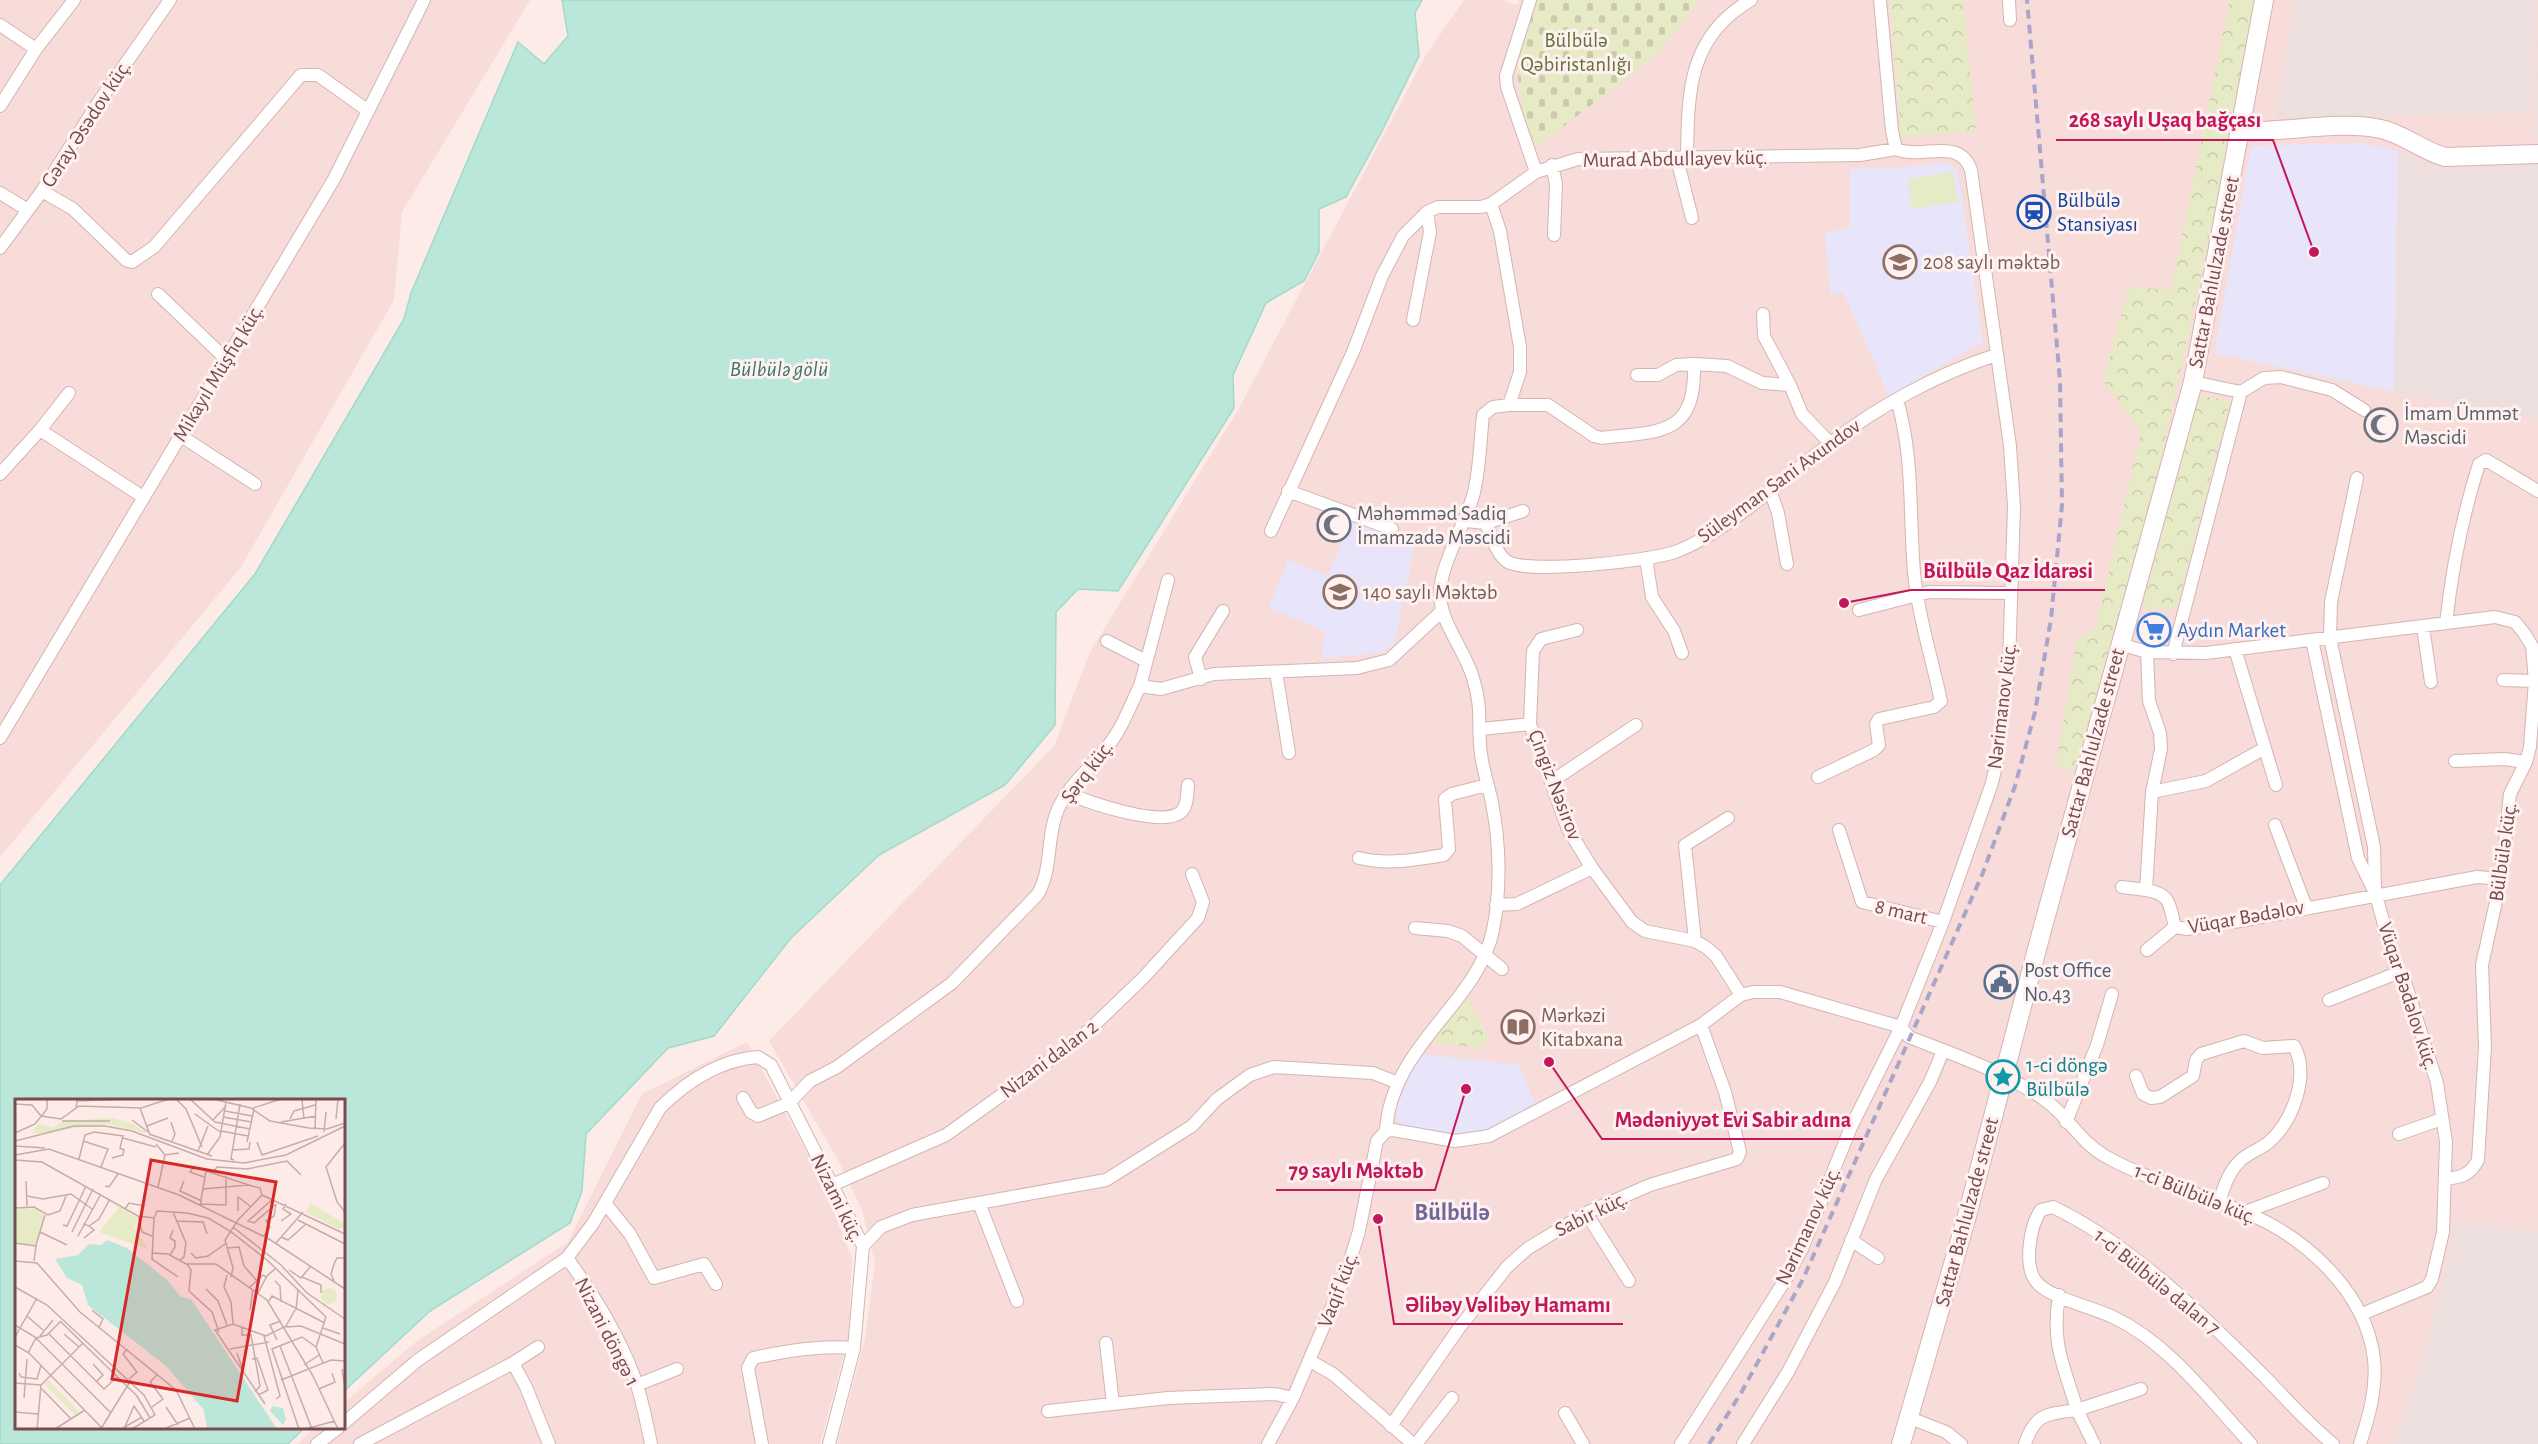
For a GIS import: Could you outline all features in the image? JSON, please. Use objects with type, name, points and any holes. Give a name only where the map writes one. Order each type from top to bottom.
[{"type":"main road","name":"Sattar Bahlulzade street","points":[[1901,1444],[1967,1216],[2120,644],[2193,382],[2264,0]]},
{"type":"main road","points":[[2241,131],[2271,132],[2368,127],[2392,132],[2432,154],[2445,157],[2538,154]]},
{"type":"street","points":[[0,106],[36,49],[74,0]]},
{"type":"street","name":"Gəray Əsədov küç.","points":[[0,248],[42,191],[98,102],[170,0]]},
{"type":"street","name":"Mikayıl Müşfiq küç.","points":[[0,738],[334,179],[424,0]]},
{"type":"street","points":[[1530,0],[1506,76],[1507,87],[1536,172]]},
{"type":"street","points":[[1692,218],[1682,159],[1688,94],[1697,60],[1710,36],[1740,6],[1751,0]]},
{"type":"street","points":[[1880,0],[1892,132],[1896,149]]},
{"type":"street","points":[[2009,0],[2010,20]]},
{"type":"street","points":[[0,25],[36,49]]},
{"type":"street","points":[[42,191],[73,209],[126,260],[132,262],[154,247],[239,151],[301,75],[318,75],[367,110]]},
{"type":"street","name":"Murad Abdullayev küç.","points":[[1427,212],[1438,207],[1481,207],[1491,204],[1536,172],[1552,165],[1578,159],[1860,155],[1896,149]]},
{"type":"street","name":"Nərimanov küç.","points":[[1681,1444],[1787,1277],[1820,1210],[1851,1127],[1901,1027],[1943,922],[1992,783],[1998,757],[2007,697],[2012,593],[2013,474],[1967,160],[1952,150],[1911,153],[1896,149]]},
{"type":"street","points":[[1552,165],[1556,184],[1554,235]]},
{"type":"street","points":[[0,193],[28,210]]},
{"type":"street","points":[[1491,204],[1504,249],[1521,354],[1520,372],[1509,405]]},
{"type":"street","points":[[1413,320],[1430,232],[1427,212]]},
{"type":"street","points":[[1271,531],[1353,352],[1382,276],[1403,236],[1427,212]]},
{"type":"street","points":[[158,294],[227,360]]},
{"type":"street","points":[[1763,314],[1764,336],[1807,422],[1830,443]]},
{"type":"street","name":"Süleyman Sani Axundov","points":[[1486,523],[1501,555],[1507,562],[1516,565],[1555,567],[1646,558],[1674,552],[1696,542],[1770,490],[1830,443],[1897,400],[1954,371],[1996,355]]},
{"type":"street","points":[[1485,956],[1493,930],[1496,905],[1497,834],[1481,756],[1480,705],[1473,678],[1442,611],[1440,580],[1466,521],[1474,492],[1483,415],[1493,407],[1548,405],[1594,436],[1602,438],[1664,429],[1677,424],[1689,406],[1694,384],[1694,364]]},
{"type":"street","points":[[1637,375],[1658,375],[1676,365],[1727,366],[1762,382],[1790,385]]},
{"type":"street","points":[[2193,382],[2241,392],[2264,378],[2281,377],[2332,390],[2364,410]]},
{"type":"street","points":[[2173,654],[2241,392]]},
{"type":"street","points":[[0,474],[40,430],[69,393]]},
{"type":"street","points":[[1818,777],[1874,750],[1879,745],[1876,724],[1879,719],[1939,706],[1941,701],[1917,594],[1912,480],[1903,420],[1897,400]]},
{"type":"street","points":[[40,430],[143,496]]},
{"type":"street","points":[[181,436],[255,484]]},
{"type":"street","points":[[2446,623],[2464,511],[2479,465],[2486,460],[2538,492]]},
{"type":"street","points":[[2357,478],[2331,602],[2330,638],[2374,847],[2376,895]]},
{"type":"street","points":[[1770,490],[1782,531],[1787,564]]},
{"type":"street","points":[[1288,491],[1392,529]]},
{"type":"street","points":[[1466,521],[1486,523],[1523,511]]},
{"type":"street","points":[[1646,558],[1652,597],[1674,631],[1682,653]]},
{"type":"street","name":"Şərq küç.","points":[[789,1103],[805,1085],[837,1067],[952,983],[1038,894],[1046,880],[1052,833],[1058,809],[1068,793],[1109,745],[1140,686],[1168,580]]},
{"type":"street","points":[[1859,610],[1917,594],[2012,593]]},
{"type":"street","points":[[1200,679],[1195,657],[1223,611]]},
{"type":"street","points":[[1140,686],[1161,689],[1214,674],[1357,668],[1389,660],[1442,611]]},
{"type":"street","name":"Bülbülə küç.","points":[[2120,644],[2146,652],[2173,654],[2235,649],[2495,617],[2515,622],[2532,646],[2535,730],[2526,762],[2510,794],[2501,879],[2482,965],[2485,1047],[2478,1160],[2464,1177],[2446,1179]]},
{"type":"street","points":[[2423,627],[2432,682]]},
{"type":"street","name":"Çingiz Nəsirov","points":[[1577,630],[1541,639],[1533,651],[1530,724],[1568,829],[1592,868],[1638,927],[1695,941],[1716,956],[1741,995]]},
{"type":"street","name":"Vüqar Bədəlov küç.","points":[[2312,640],[2358,858],[2376,895],[2397,973],[2405,982],[2419,1033],[2432,1068],[2442,1119],[2446,1179],[2443,1232],[2432,1279],[2427,1287],[2362,1314]]},
{"type":"street","points":[[1107,641],[1146,661]]},
{"type":"street","points":[[2235,649],[2276,785]]},
{"type":"street","points":[[2122,887],[2146,890],[2152,792],[2161,749],[2160,734],[2149,701],[2146,652]]},
{"type":"street","points":[[1276,672],[1289,753]]},
{"type":"street","points":[[2503,680],[2535,681]]},
{"type":"street","points":[[1481,729],[1530,724]]},
{"type":"street","points":[[1552,781],[1636,725]]},
{"type":"street","points":[[2152,792],[2206,781],[2265,748]]},
{"type":"street","points":[[2455,761],[2504,759],[2526,762]]},
{"type":"street","points":[[1068,793],[1107,809],[1167,818],[1179,814],[1185,808],[1188,785]]},
{"type":"street","points":[[1359,858],[1374,862],[1397,862],[1444,855],[1449,849],[1445,799],[1452,794],[1487,785]]},
{"type":"street","points":[[1695,941],[1685,845],[1728,818]]},
{"type":"street","points":[[2275,825],[2306,907]]},
{"type":"street","name":"8 mart","points":[[1839,830],[1862,902],[1943,922]]},
{"type":"street","points":[[1496,905],[1517,904],[1592,868]]},
{"type":"street","name":"Nizani dalan 2","points":[[831,1185],[946,1135],[1089,1030],[1143,978],[1198,918],[1203,902],[1192,874]]},
{"type":"street","name":"Vüqar Bədəlov","points":[[2146,890],[2161,892],[2166,896],[2175,927],[2187,929],[2477,877],[2501,879]]},
{"type":"street","points":[[2147,950],[2175,927]]},
{"type":"street","points":[[1415,928],[1448,931],[1462,936],[1502,969]]},
{"type":"street","name":"Vaqif küç.","points":[[1268,1444],[1310,1361],[1353,1253],[1377,1141],[1386,1131],[1390,1101],[1398,1083],[1420,1044],[1485,956]]},
{"type":"street","points":[[2329,1000],[2365,983],[2397,973]]},
{"type":"street","name":"1-ci Bülbülə küç.","points":[[1741,995],[1753,992],[1780,992],[1901,1027],[1909,1037],[2003,1077],[2048,1102],[2078,1136],[2103,1155],[2162,1182],[2245,1212],[2273,1226],[2314,1256],[2332,1274],[2362,1314],[2374,1359],[2374,1378],[2369,1416],[2360,1444]]},
{"type":"street","points":[[2066,1122],[2093,1054],[2112,994]]},
{"type":"street","points":[[1386,1131],[1403,1131],[1455,1141],[1489,1136],[1701,1025],[1741,995]]},
{"type":"street","name":"Sabir küç.","points":[[1391,1426],[1459,1328],[1507,1267],[1544,1237],[1586,1213],[1650,1185],[1737,1159],[1740,1152],[1725,1092],[1701,1025]]},
{"type":"street","points":[[2136,1076],[2143,1094],[2151,1098],[2160,1097],[2193,1076],[2196,1060],[2201,1054],[2244,1041],[2263,1047],[2294,1046],[2298,1054],[2302,1080],[2281,1129],[2266,1145],[2239,1162],[2229,1176],[2219,1203]]},
{"type":"street","name":"Nərimanov küç.","points":[[1743,1444],[1803,1343],[1834,1282],[1880,1170],[1930,1082],[1943,1051]]},
{"type":"street","name":"Nizami küç.","points":[[605,1203],[660,1108],[674,1094],[688,1083],[743,1058],[758,1056],[771,1065],[863,1246],[854,1348],[829,1444]]},
{"type":"street","points":[[863,1246],[881,1227],[898,1218],[1106,1180],[1192,1126],[1217,1099],[1260,1070],[1274,1067],[1373,1073],[1398,1083]]},
{"type":"street","points":[[743,1098],[752,1112],[758,1116],[789,1103]]},
{"type":"street","points":[[2399,1134],[2442,1119]]},
{"type":"street","points":[[2245,1212],[2323,1184]]},
{"type":"street","points":[[345,1422],[418,1360],[567,1258],[582,1241],[605,1203],[630,1234],[654,1278],[704,1264],[716,1284]]},
{"type":"street","points":[[978,1203],[1017,1301]]},
{"type":"street","name":"1-ci Bülbülə dalan 7","points":[[2251,1444],[2175,1361],[2152,1341],[2112,1317],[2059,1295],[2037,1283],[2031,1273],[2031,1236],[2036,1216],[2045,1207],[2053,1207],[2094,1229],[2177,1293],[2333,1444]]},
{"type":"street","points":[[1586,1213],[1629,1281]]},
{"type":"street","points":[[1851,1240],[1878,1258]]},
{"type":"street","name":"Nizani döngə 1","points":[[567,1258],[585,1283],[637,1385],[651,1444]]},
{"type":"street","points":[[2059,1295],[2055,1322],[2056,1344],[2077,1410],[2094,1444]]},
{"type":"street","points":[[1106,1343],[1113,1404]]},
{"type":"street","points":[[762,1444],[748,1368],[753,1358],[833,1346],[854,1348]]},
{"type":"street","points":[[360,1444],[513,1363],[538,1347]]},
{"type":"street","points":[[1310,1361],[1333,1374],[1414,1444],[1452,1398]]},
{"type":"street","points":[[513,1363],[526,1387],[549,1444]]},
{"type":"street","points":[[637,1385],[677,1369]]},
{"type":"street","points":[[2025,1444],[2030,1428],[2043,1416],[2077,1410],[2141,1389]]},
{"type":"street","points":[[1047,1411],[1144,1400],[1228,1395],[1275,1394],[1293,1398]]},
{"type":"street","points":[[1565,1413],[1583,1444]]},
{"type":"street","points":[[1910,1418],[1946,1432],[1961,1444]]},
{"type":"street","points":[[317,1444],[337,1429]]},
{"type":"shaded area","points":[[0,0],[530,0],[402,212],[394,300],[241,567],[0,857]]},
{"type":"shaded area","name":"Bülbülə","points":[[1464,0],[1501,0],[1518,5],[1519,0],[2538,0],[2538,1444],[837,1444],[865,1339],[875,1262],[862,1210],[839,1162],[769,1041],[1054,746],[1090,652],[1238,410],[1426,55]]},
{"type":"shaded area","points":[[2295,0],[2535,0],[2531,113],[2275,119]]},
{"type":"shaded area","points":[[2538,20],[2538,140],[2534,140]]},
{"type":"shaded area","points":[[2362,143],[2398,151],[2394,392],[2214,353],[2251,146]]},
{"type":"shaded area","points":[[2398,151],[2438,168],[2538,163],[2538,419],[2394,392]]},
{"type":"shaded area","name":"208 saylı məktəb","points":[[1944,162],[1958,170],[1983,342],[1889,396],[1843,292],[1830,295],[1825,233],[1850,228],[1850,169],[1898,168]]},
{"type":"shaded area","name":"140 saylı Məktəb","points":[[1351,520],[1415,545],[1394,645],[1383,652],[1321,659],[1325,632],[1269,607],[1288,560],[1328,576]]},
{"type":"shaded area","points":[[747,1042],[821,1179],[852,1259],[849,1336],[820,1444],[297,1444],[314,1429],[345,1429],[345,1402],[417,1341],[568,1242],[642,1094]]},
{"type":"shaded area","points":[[1423,1054],[1519,1065],[1535,1104],[1485,1131],[1467,1135],[1400,1125],[1395,1113],[1409,1074]]},
{"type":"shaded area","points":[[2458,1220],[2538,1232],[2538,1444],[2393,1444],[2417,1383]]},
{"type":"green space","name":"Bülbülə Qəbiristanlığı","points":[[1533,0],[1700,0],[1656,56],[1536,147],[1524,117],[1517,72]]},
{"type":"green space","points":[[1890,0],[1963,0],[1976,131],[1901,137]]},
{"type":"green space","points":[[2230,0],[2257,0],[2227,154],[2157,479],[2075,771],[2056,766],[2077,639],[2095,630],[2141,433],[2103,380],[2129,287],[2171,290]]},
{"type":"green space","points":[[1953,172],[1958,202],[1912,209],[1908,179]]},
{"type":"green space","points":[[2199,395],[2230,401],[2177,608],[2142,610]]},
{"type":"green space","points":[[1465,993],[1488,1036],[1483,1048],[1430,1042]]},
{"type":"water","name":"Bülbülə gölü","points":[[562,0],[1422,0],[1415,13],[1419,56],[1346,197],[1319,209],[1319,252],[1304,281],[1266,303],[1233,375],[1234,408],[1118,591],[1078,589],[1056,612],[1055,725],[1005,785],[879,855],[791,938],[714,1036],[668,1048],[586,1134],[582,1191],[570,1223],[430,1311],[345,1390],[345,1099],[15,1099],[15,1429],[303,1429],[288,1444],[0,1444],[0,885],[255,574],[404,319],[411,293],[518,42],[544,64],[568,36]]},
{"type":"railway","points":[[1709,1444],[1741,1393],[1803,1279],[1982,875],[2015,786],[2035,712],[2051,619],[2062,505],[2060,381],[2027,0]]},
{"type":"place","name":"Bülbülə Stansiyası","points":[[2034,212]]},
{"type":"place","name":"268 saylı Uşaq bağçası","points":[[2314,252]]},
{"type":"place","name":"208 saylı məktəb","points":[[1900,262]]},
{"type":"place","name":"İmam Ümmət Məscidi","points":[[2381,425]]},
{"type":"place","name":"Məhəmməd Sadiq İmamzadə Məscidi","points":[[1334,525]]},
{"type":"place","name":"140 saylı Məktəb","points":[[1340,592]]},
{"type":"place","name":"Bülbülə Qaz İdarəsi","points":[[1844,603]]},
{"type":"place","name":"Aydın Market","points":[[2154,630]]},
{"type":"place","name":"Post Office No.43","points":[[2001,982]]},
{"type":"place","name":"Mərkəzi Kitabxana","points":[[1518,1027]]},
{"type":"place","name":"Mədəniyyət Evi Sabir adına","points":[[1549,1062]]},
{"type":"place","name":"1-ci döngə Bülbülə","points":[[2003,1077]]},
{"type":"place","name":"79 saylı Məktəb","points":[[1466,1089]]},
{"type":"place","name":"Əlibəy Vəlibəy Hamamı","points":[[1378,1219]]},
{"type":"district","name":"Bülbülə","points":[[1452,1213]]}]
